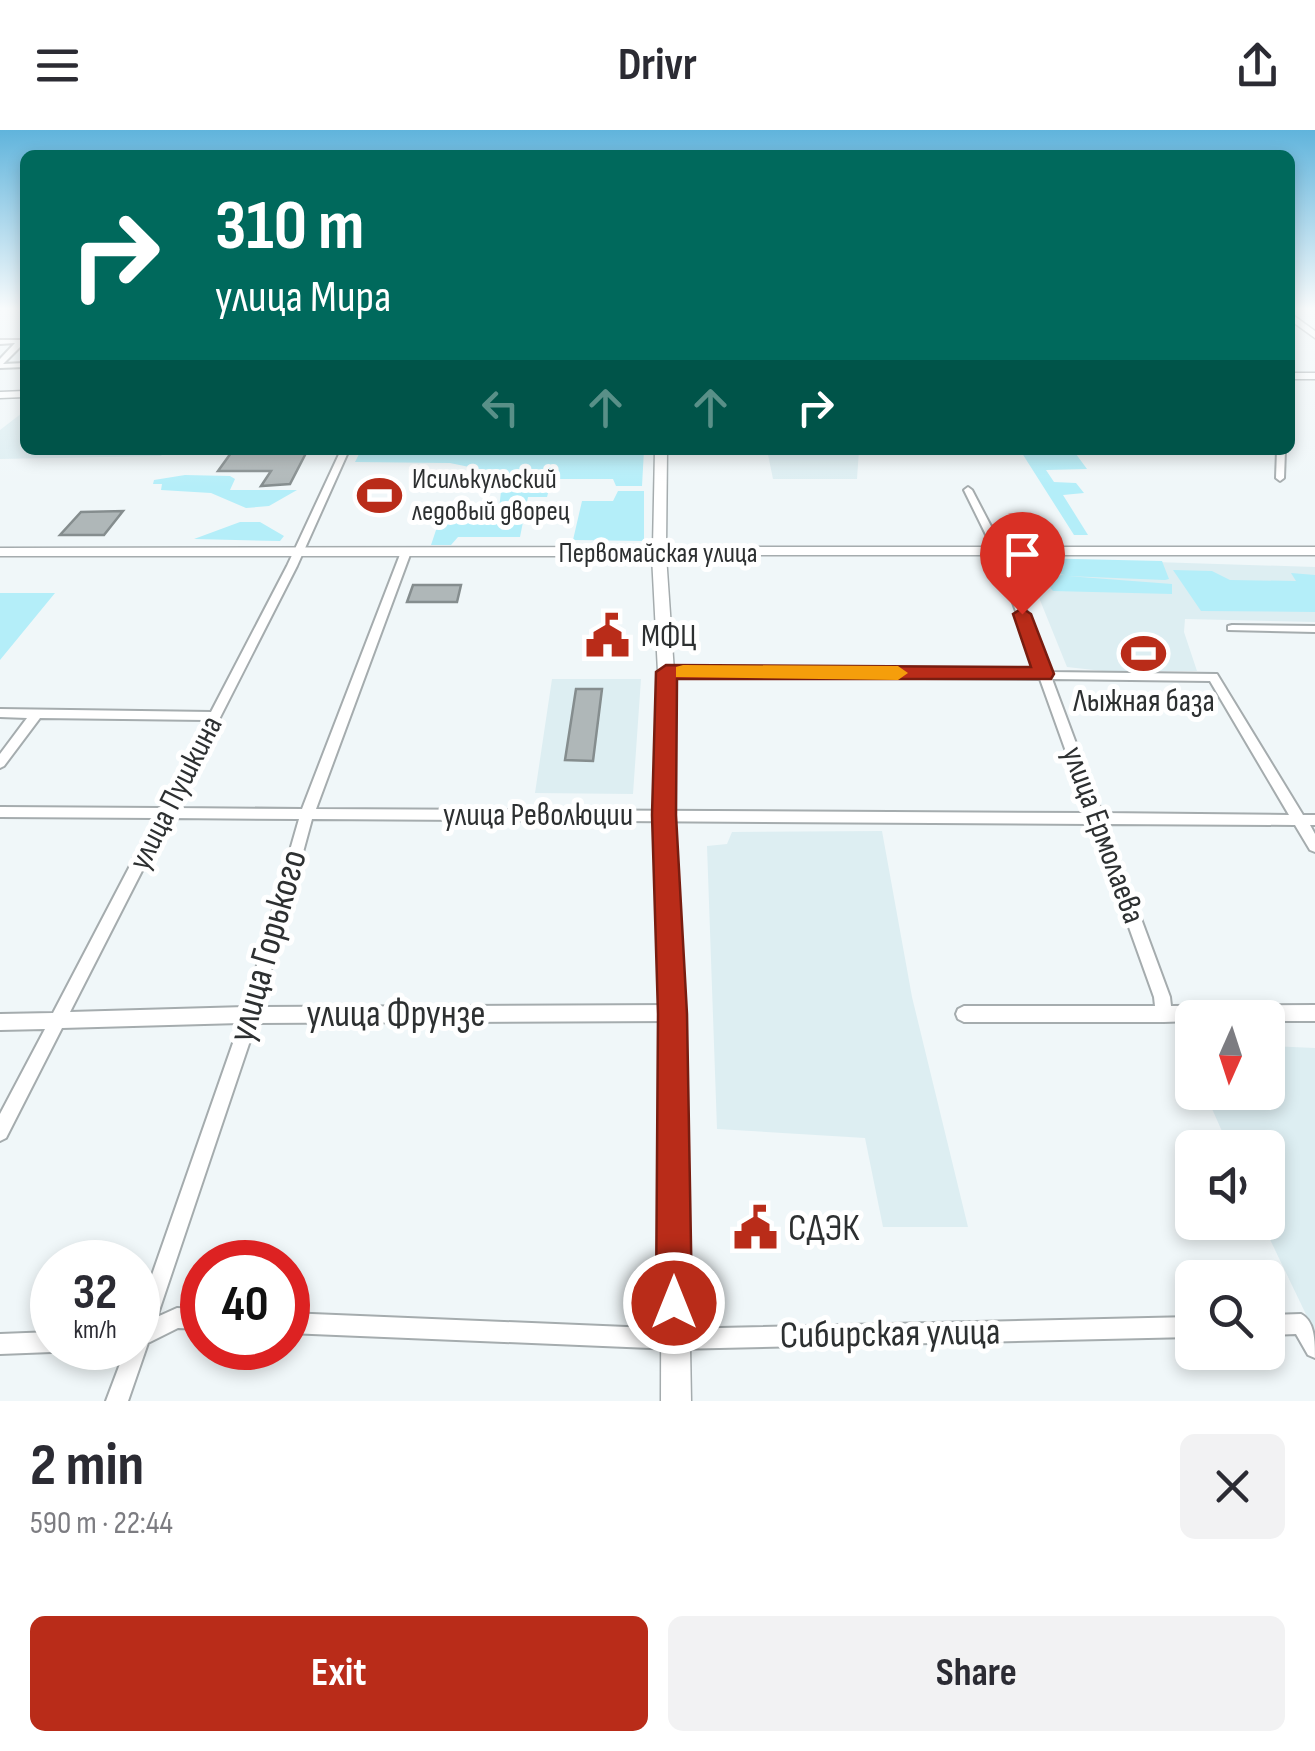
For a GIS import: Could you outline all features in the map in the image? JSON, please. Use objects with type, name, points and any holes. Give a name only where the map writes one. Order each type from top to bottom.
[{"type":"street","name":"улица Пушкина","points":[[0,1132],[216,716],[343,455]]},
{"type":"street","points":[[660,455],[676,1401]]},
{"type":"street","points":[[1280,478],[1281,455]]},
{"type":"street","name":"улица Ермолаева","points":[[968,490],[1000,554],[1162,997],[1164,1014]]},
{"type":"street","name":"Первомайская улица","points":[[0,552],[1315,551]]},
{"type":"street","name":"улица Горького","points":[[160,1278],[251,1015],[307,814],[406,552]]},
{"type":"street","points":[[1232,628],[1315,629]]},
{"type":"street","points":[[666,672],[1213,677],[1315,846]]},
{"type":"street","points":[[0,713],[216,716]]},
{"type":"street","points":[[0,763],[36,714]]},
{"type":"street","name":"улица Революции","points":[[0,812],[1315,820]]},
{"type":"street","points":[[964,1014],[1315,1012]]},
{"type":"street","name":"улица Фрунзе","points":[[0,1022],[251,1015],[672,1014]]},
{"type":"street","name":"Сибирская улица","points":[[310,1323],[674,1340],[1175,1327]]},
{"type":"street","points":[[1285,1324],[1302,1324],[1315,1348]]},
{"type":"street","points":[[0,1344],[30,1343]]},
{"type":"street","name":"улица Горького","points":[[118,1401],[128,1370]]},
{"type":"shaded area","points":[[20,415],[20,455],[162,455],[0,459],[0,430]]},
{"type":"shaded area","points":[[358,455],[644,455],[642,486],[616,486],[613,479],[552,479],[547,497],[528,497],[520,537],[458,537],[451,545],[431,545],[442,512],[499,509],[503,474],[450,463],[355,462]]},
{"type":"shaded area","points":[[768,455],[859,455],[857,479],[773,479]]},
{"type":"shaded area","points":[[1023,455],[1077,455],[1087,469],[1046,470],[1054,482],[1076,483],[1084,493],[1063,495],[1088,535],[1074,535]]},
{"type":"shaded area","points":[[185,475],[230,476],[235,479],[230,490],[297,490],[269,506],[246,508],[211,493],[161,490],[162,484],[153,484],[154,480]]},
{"type":"shaded area","points":[[618,491],[644,491],[644,541],[573,540],[582,501],[613,501]]},
{"type":"shaded area","points":[[240,522],[260,522],[284,536],[280,541],[194,539]]},
{"type":"shaded area","points":[[1030,558],[1315,567],[1315,622],[1185,619],[1184,632],[1197,671],[1067,667],[1025,563]]},
{"type":"shaded area","points":[[1030,558],[1162,561],[1169,579],[1067,576],[1172,584],[1172,594],[1053,591],[1041,577],[1064,575],[1048,569],[1041,574],[1026,572],[1025,563]]},
{"type":"shaded area","points":[[1173,570],[1212,571],[1230,580],[1296,581],[1291,573],[1315,575],[1315,612],[1201,611]]},
{"type":"shaded area","points":[[0,593],[55,593],[0,660]]},
{"type":"shaded area","points":[[552,679],[641,679],[633,794],[535,793]]},
{"type":"shaded area","points":[[882,831],[912,997],[968,1227],[883,1227],[865,1138],[717,1129],[707,846],[727,844],[732,832]]},
{"type":"shaded area","points":[[1285,1047],[1315,1048],[1315,1333],[1285,1271],[1285,1260],[1280,1260],[1270,1240],[1285,1240],[1285,1130],[1221,1130],[1213,1110],[1285,1110]]},
{"type":"building","points":[[230,455],[305,455],[290,484],[261,486],[271,471],[218,471]]},
{"type":"building","points":[[123,511],[104,535],[60,535],[81,512]]},
{"type":"building","points":[[413,585],[461,585],[457,602],[407,602]]},
{"type":"building","points":[[576,689],[602,689],[593,761],[565,760]]},
{"type":"slow traffic","points":[[683,672],[898,673]]},
{"type":"place","name":"Исилькульский ледовый дворец","points":[[379,495]]},
{"type":"place","name":"МФЦ","points":[[608,636]]},
{"type":"place","name":"Лыжная база","points":[[1144,653]]},
{"type":"place","name":"СДЭК","points":[[755,1228]]},
{"type":"route","points":[[674,1303],[672,1014],[664,815],[666,672],[1044,674],[1022,614]]}]
